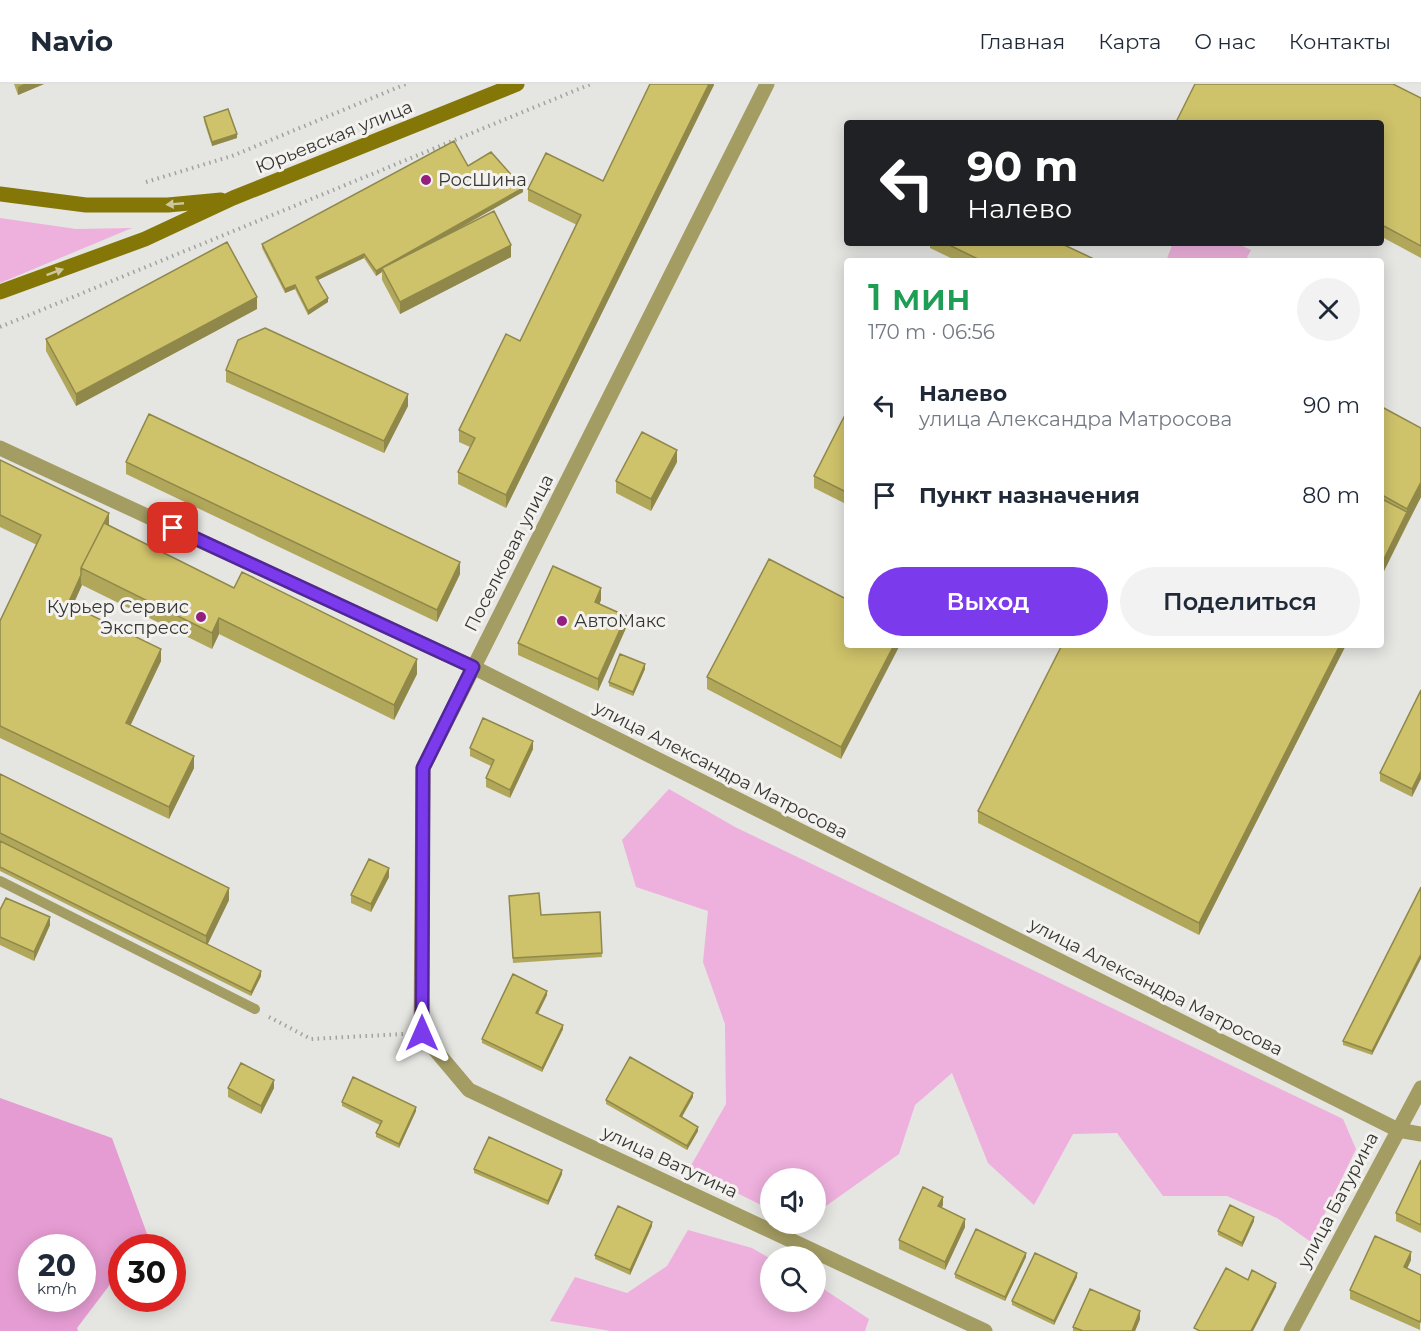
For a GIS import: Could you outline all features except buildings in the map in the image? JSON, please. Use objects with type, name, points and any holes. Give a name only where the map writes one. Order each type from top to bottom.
[{"type":"main road","name":"Юрьевская улица","points":[[0,292],[145,239],[233,198],[517,84]]},
{"type":"main road","name":"Юрьевская улица","points":[[0,194],[86,205],[168,205],[233,198]]},
{"type":"street","name":"Поселковая улица","points":[[422,1033],[423,768],[767,84]]},
{"type":"street","name":"улица Александра Матросова","points":[[0,448],[473,667],[1398,1130],[1421,1134]]},
{"type":"street","name":"улица Ватутина","points":[[422,1033],[469,1090],[985,1331]]},
{"type":"street","name":"улица Батурина","points":[[1291,1331],[1421,1088]]},
{"type":"lane","points":[[0,881],[255,1009]]},
{"type":"path","points":[[135,184],[232,156],[406,84]]},
{"type":"path","points":[[0,327],[591,84]]},
{"type":"path","points":[[255,1009],[311,1039],[422,1033]]},
{"type":"shaded area","points":[[0,218],[76,229],[132,228],[0,283]]},
{"type":"shaded area","points":[[1172,246],[1242,246],[1251,250],[1247,258],[1167,258]]},
{"type":"shaded area","points":[[669,789],[735,827],[1343,1119],[1356,1149],[1311,1242],[1277,1218],[1227,1196],[1163,1196],[1117,1133],[1073,1134],[1034,1205],[988,1163],[952,1073],[915,1105],[899,1154],[826,1206],[826,1168],[760,1168],[760,1204],[689,1169],[726,1104],[725,1024],[703,962],[708,911],[636,887],[622,840]]},
{"type":"shaded area","points":[[0,1098],[112,1138],[147,1234],[108,1234],[108,1287],[96,1303],[96,1234],[18,1234],[18,1312],[89,1312],[77,1328],[78,1331],[0,1331]]},
{"type":"shaded area","points":[[688,1230],[752,1248],[760,1253],[760,1312],[826,1312],[826,1291],[869,1319],[865,1331],[611,1331],[550,1321],[575,1277],[627,1293],[667,1266]]},
{"type":"place","name":"РосШина","points":[[426,180]]},
{"type":"place","name":"Курьер Сервис Экспресс","points":[[201,617]]},
{"type":"place","name":"АвтоМакс","points":[[562,621]]},
{"type":"route","points":[[173,528],[473,667],[423,768],[422,1033]]}]
